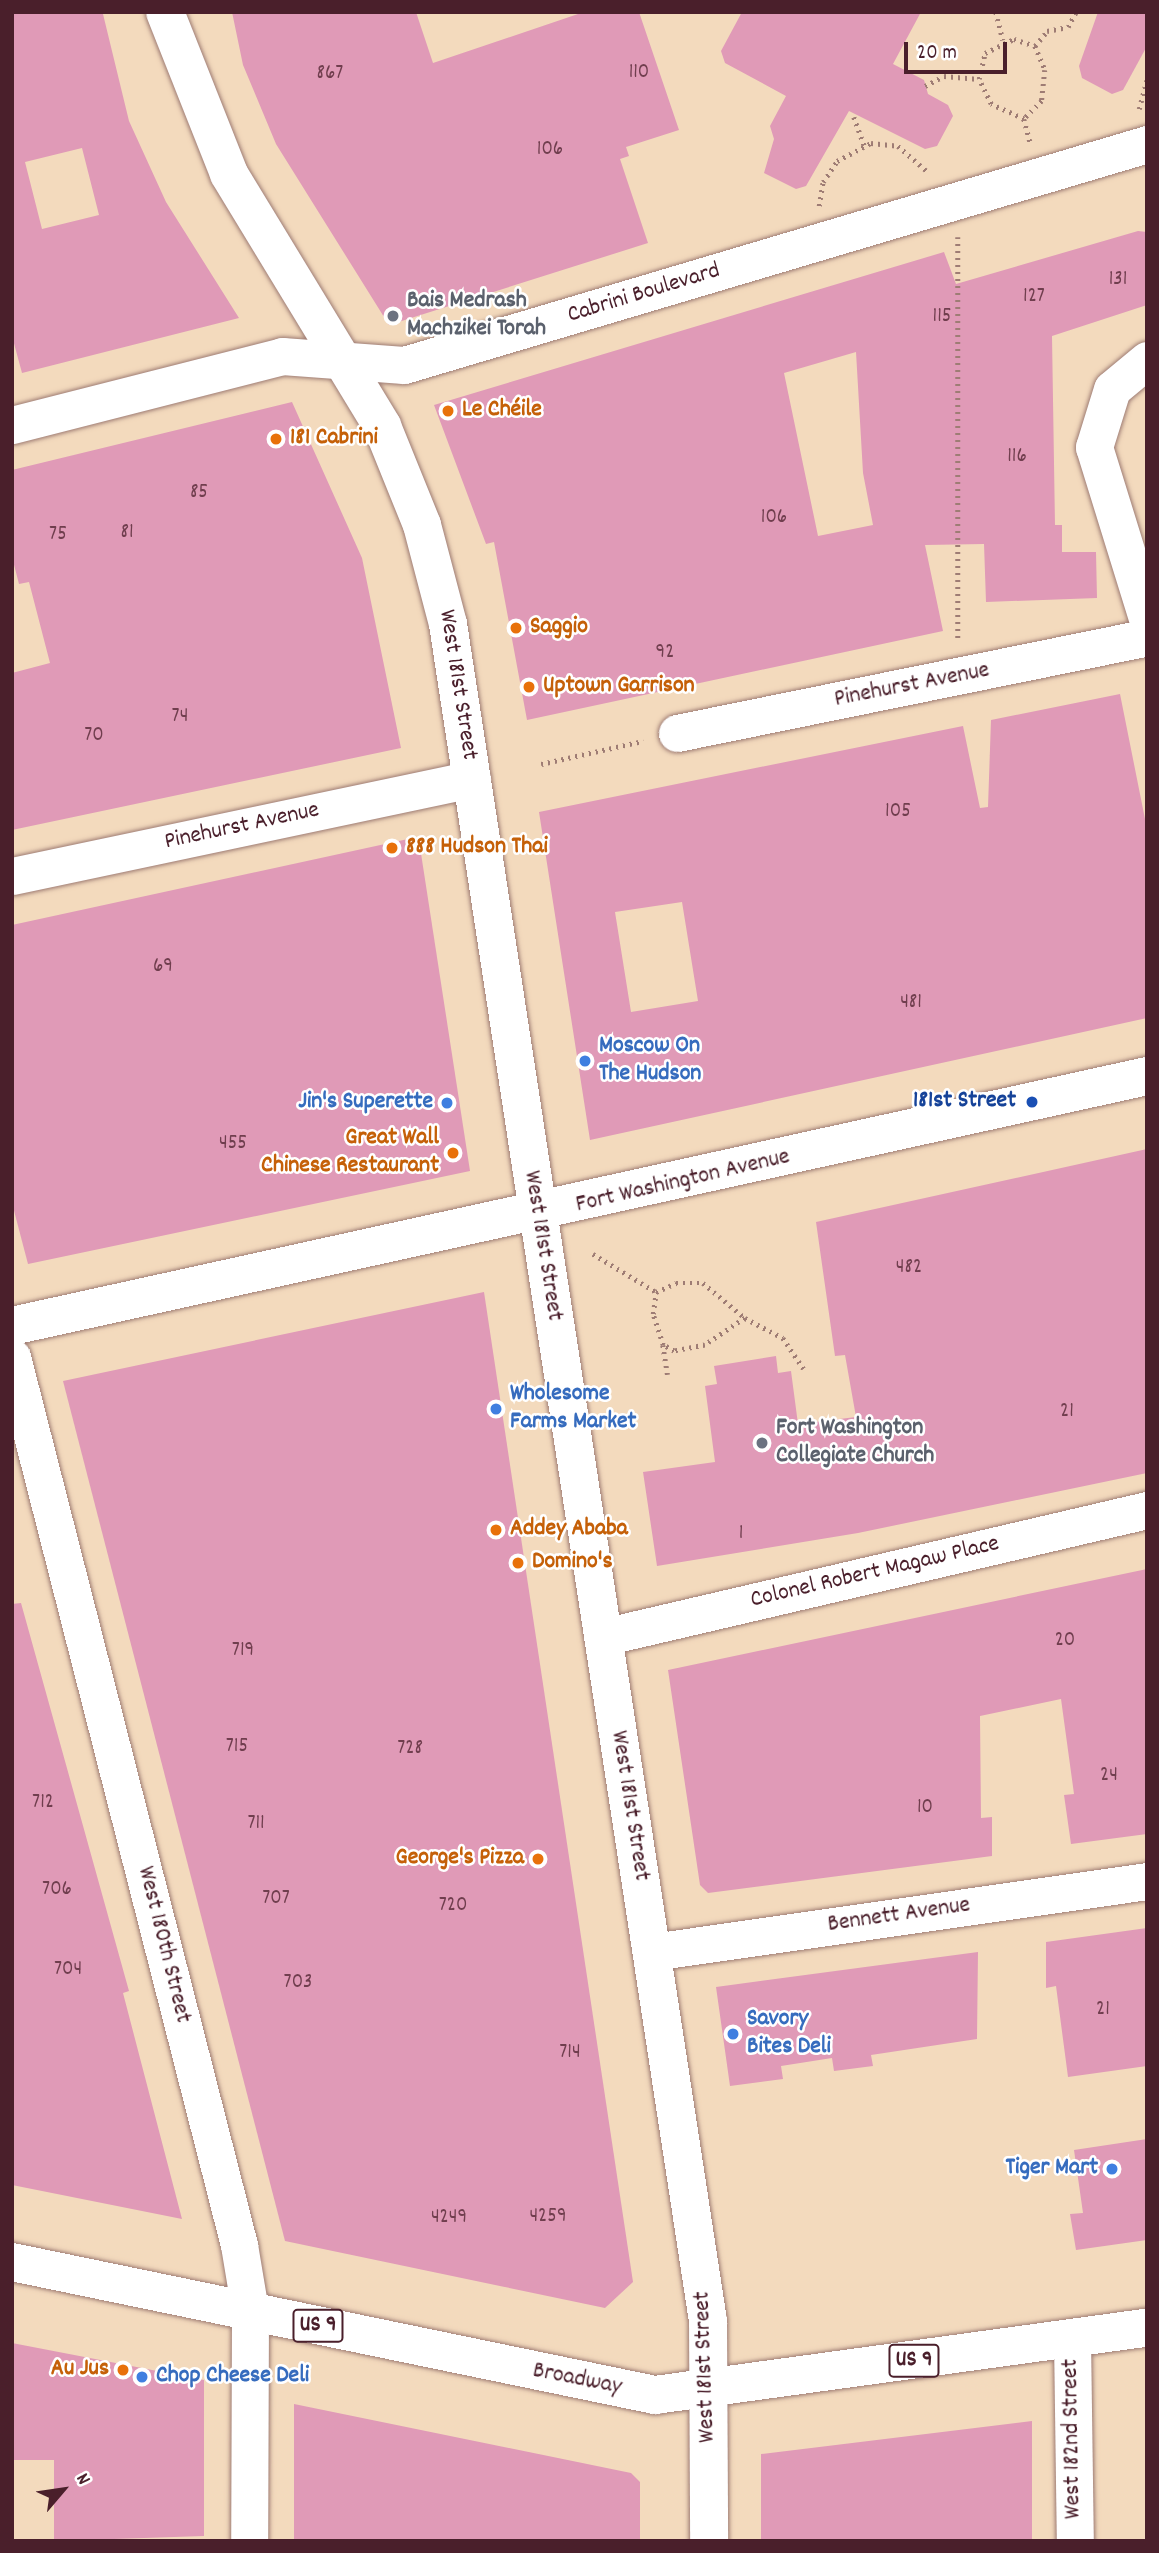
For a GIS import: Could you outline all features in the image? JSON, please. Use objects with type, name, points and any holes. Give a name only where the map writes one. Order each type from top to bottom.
[{"type":"main road","name":"West 181st Street","points":[[165,12],[223,163],[345,359],[392,447],[429,546],[448,624],[708,2321],[709,2541]]},
{"type":"main road","name":"Fort Washington Avenue","points":[[12,1326],[537,1215],[1147,1076]]},
{"type":"main road","name":"Broadway","points":[[12,2262],[655,2395],[710,2391],[1147,2328]]},
{"type":"street","name":"Cabrini Boulevard","points":[[12,425],[282,356],[404,365],[1142,130]]},
{"type":"street","points":[[1147,360],[1112,389],[1094,447],[1147,618]]},
{"type":"street","name":"Pinehurst Avenue","points":[[660,737],[1147,638]]},
{"type":"street","name":"Pinehurst Avenue","points":[[12,876],[472,779]]},
{"type":"street","name":"West 180th Street","points":[[12,1357],[239,2245],[250,2311],[249,2541]]},
{"type":"street","name":"Colonel Robert Magaw Place","points":[[603,1637],[1147,1510]]},
{"type":"street","name":"Bennett Avenue","points":[[652,1952],[1147,1881]]},
{"type":"street","name":"West 182nd Street","points":[[1072,2338],[1075,2541]]},
{"type":"path","points":[[996,12],[1003,40]]},
{"type":"path","points":[[1035,46],[1047,31],[1068,27],[1076,12]]},
{"type":"path","points":[[1024,119],[996,109],[979,79],[985,54],[1003,40],[1035,46]]},
{"type":"path","points":[[1024,119],[1042,101],[1045,85],[1035,46]]},
{"type":"path","points":[[925,86],[944,76],[979,79]]},
{"type":"path","points":[[1142,130],[1147,80]]},
{"type":"path","points":[[854,117],[864,145]]},
{"type":"path","points":[[1024,119],[1031,147]]},
{"type":"path","points":[[818,210],[823,182],[837,161],[864,145],[898,146],[932,176]]},
{"type":"path","points":[[958,232],[958,642]]},
{"type":"path","points":[[541,764],[660,737]]},
{"type":"path","points":[[593,1254],[656,1292]]},
{"type":"path","points":[[656,1292],[676,1283],[703,1283],[745,1318],[783,1338],[804,1369]]},
{"type":"path","points":[[656,1292],[653,1314],[663,1345],[668,1375]]},
{"type":"path","points":[[663,1345],[674,1351],[705,1345],[745,1318]]},
{"type":"building","points":[[232,12],[416,12],[433,63],[581,13],[639,12],[679,130],[626,147],[629,156],[620,159],[648,243],[389,325],[276,144],[243,65]]},
{"type":"building","points":[[742,12],[921,12],[893,64],[924,80],[928,94],[948,105],[953,116],[937,146],[925,149],[849,111],[806,186],[796,189],[764,173],[774,139],[770,126],[786,96],[725,63],[721,51]]},
{"type":"building","points":[[1098,12],[1147,12],[1147,46],[1123,90],[1112,94],[1082,78],[1079,66]]},
{"type":"building","points":[[12,14],[103,14],[129,121],[166,202],[239,318],[22,373],[12,336]],"holes":[[[82,148],[99,215],[42,229],[25,162]]]},
{"type":"building","points":[[1138,231],[1147,232],[1147,305],[1052,336],[1055,525],[1062,525],[1062,552],[1096,552],[1097,598],[986,602],[984,544],[925,545],[943,631],[527,720],[494,542],[486,544],[434,405],[944,252],[956,284]],"holes":[[[856,352],[863,473],[873,525],[818,536],[784,373]]]},
{"type":"building","points":[[292,402],[362,558],[401,748],[12,830],[12,673],[50,663],[29,582],[19,584],[12,557],[12,470]]},
{"type":"building","points":[[1120,694],[1147,829],[1147,1018],[590,1140],[539,812],[963,726],[980,808],[988,807],[991,720]],"holes":[[[682,902],[698,1001],[631,1012],[615,912]]]},
{"type":"building","points":[[408,839],[420,847],[470,1171],[28,1264],[12,1203],[12,925]]},
{"type":"building","points":[[1147,1149],[1147,1473],[858,1533],[657,1566],[643,1472],[715,1462],[705,1386],[717,1384],[714,1366],[776,1356],[778,1373],[791,1371],[798,1424],[856,1417],[845,1355],[835,1356],[816,1222]]},
{"type":"building","points":[[484,1292],[633,2282],[605,2308],[285,2241],[63,1381]]},
{"type":"building","points":[[1147,1569],[1147,1834],[1071,1844],[1064,1795],[1074,1794],[1061,1699],[980,1716],[981,1818],[992,1817],[992,1856],[708,1893],[700,1885],[668,1670]]},
{"type":"building","points":[[21,1603],[129,1991],[123,1993],[182,2219],[12,2185],[12,1604]]},
{"type":"building","points":[[1147,1928],[1147,2066],[1068,2077],[1056,1986],[1046,1988],[1046,1942]]},
{"type":"building","points":[[978,1952],[977,2039],[871,2055],[873,2066],[834,2071],[832,2058],[781,2066],[783,2079],[730,2086],[716,1987]]},
{"type":"building","points":[[1147,2139],[1147,2240],[1076,2250],[1070,2214],[1083,2213],[1074,2150]]},
{"type":"building","points":[[12,2343],[204,2380],[204,2536],[54,2541],[54,2460],[12,2460]]},
{"type":"building","points":[[294,2404],[631,2473],[640,2482],[640,2541],[294,2541]]},
{"type":"building","points":[[1032,2421],[1032,2541],[761,2541],[761,2454]]},
{"type":"place","name":"Bais Medrash Machzikei Torah","points":[[393,316]]},
{"type":"place","name":"Le Chéile","points":[[448,411]]},
{"type":"place","name":"181 Cabrini","points":[[276,439]]},
{"type":"place","name":"Saggio","points":[[516,628]]},
{"type":"place","name":"Uptown Garrison","points":[[529,687]]},
{"type":"place","name":"888 Hudson Thai","points":[[392,848]]},
{"type":"place","name":"Moscow On The Hudson","points":[[585,1061]]},
{"type":"place","name":"181st Street","points":[[1032,1102]]},
{"type":"place","name":"Jin's Superette","points":[[447,1103]]},
{"type":"place","name":"Great Wall Chinese Restaurant","points":[[453,1153]]},
{"type":"place","name":"Wholesome Farms Market","points":[[496,1409]]},
{"type":"place","name":"Fort Washington Collegiate Church","points":[[762,1443]]},
{"type":"place","name":"Addey Ababa","points":[[496,1530]]},
{"type":"place","name":"Domino's","points":[[518,1563]]},
{"type":"place","name":"George's Pizza","points":[[538,1859]]},
{"type":"place","name":"Savory Bites Deli","points":[[733,2034]]},
{"type":"place","name":"Tiger Mart","points":[[1112,2169]]},
{"type":"place","name":"Au Jus","points":[[123,2370]]},
{"type":"place","name":"Chop Cheese Deli","points":[[142,2377]]}]
